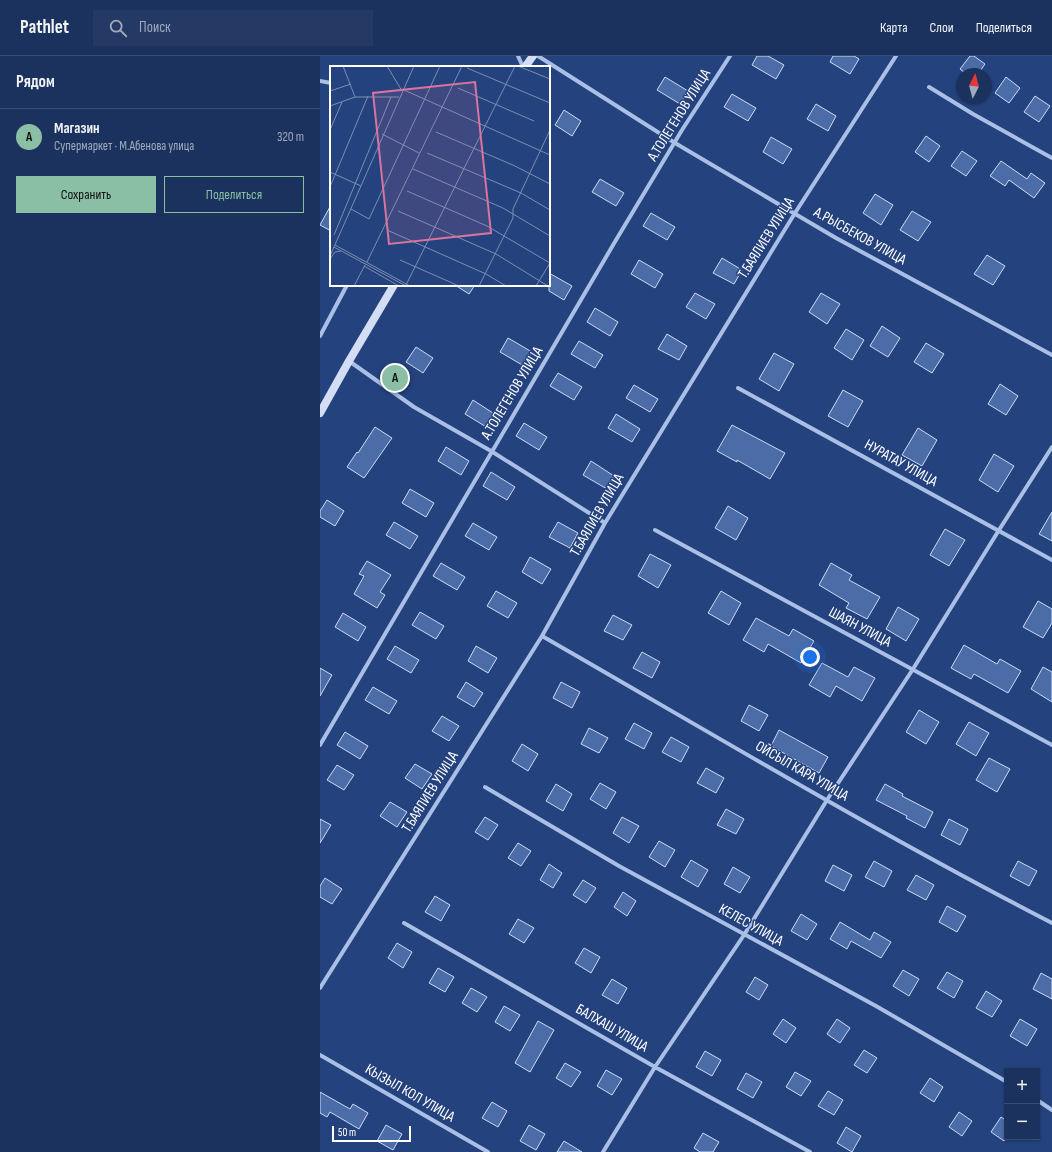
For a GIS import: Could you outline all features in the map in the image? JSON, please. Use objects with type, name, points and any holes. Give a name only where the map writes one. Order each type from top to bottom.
[{"type":"main road","points":[[525,66],[533,56]]},
{"type":"main road","points":[[320,413],[348,361],[393,286]]},
{"type":"street","points":[[518,56],[523,66]]},
{"type":"street","name":"А.РЫСБЕКОВ УЛИЦА","points":[[538,56],[675,143],[836,238],[1052,355]]},
{"type":"street","name":"А.ТОЛЕГЕНОВ УЛИЦА","points":[[320,745],[491,451],[549,357],[616,240],[730,56]]},
{"type":"street","name":"Т.БАЯЛИЕВ УЛИЦА","points":[[320,988],[542,636],[605,523],[795,214],[896,56]]},
{"type":"street","points":[[320,81],[330,83]]},
{"type":"street","points":[[929,87],[973,114],[1052,158]]},
{"type":"street","points":[[320,336],[346,286]]},
{"type":"street","points":[[348,361],[414,407],[491,451],[605,523]]},
{"type":"street","name":"НУРАТАУ УЛИЦА","points":[[738,388],[1052,560]]},
{"type":"street","points":[[603,1152],[655,1067],[744,935],[827,800],[913,669],[1052,447]]},
{"type":"street","name":"ШАЯН УЛИЦА","points":[[655,530],[1052,745]]},
{"type":"street","name":"ОЙСЫЛ КАРА УЛИЦА","points":[[542,636],[827,800],[1052,923]]},
{"type":"street","name":"КЕЛЕС УЛИЦА","points":[[485,787],[619,866],[876,1006],[1004,1080]]},
{"type":"street","name":"БАЛХАШ УЛИЦА","points":[[404,923],[655,1067],[810,1152]]},
{"type":"street","name":"КЫЗЫЛ КОЛ УЛИЦА","points":[[320,1055],[488,1152]]},
{"type":"street","points":[[1040,1102],[1052,1110]]},
{"type":"building","points":[[757,56],[768,56],[784,65],[776,79],[752,65]]},
{"type":"building","points":[[833,56],[854,56],[859,59],[850,74],[830,62]]},
{"type":"building","points":[[970,56],[974,56],[985,64],[982,68],[961,68]]},
{"type":"building","points":[[665,77],[688,91],[680,104],[657,90]]},
{"type":"building","points":[[1006,77],[1020,88],[1009,103],[995,93]]},
{"type":"building","points":[[732,94],[756,108],[748,121],[724,107]]},
{"type":"building","points":[[1035,96],[1050,106],[1039,122],[1024,112]]},
{"type":"building","points":[[816,104],[836,116],[828,131],[807,119]]},
{"type":"building","points":[[564,110],[581,121],[572,136],[555,125]]},
{"type":"building","points":[[926,136],[940,146],[929,162],[915,152]]},
{"type":"building","points":[[771,137],[792,149],[783,164],[763,152]]},
{"type":"building","points":[[962,151],[977,161],[966,176],[951,166]]},
{"type":"building","points":[[1001,161],[1027,179],[1031,173],[1045,183],[1034,198],[1009,180],[1005,186],[990,176]]},
{"type":"building","points":[[600,179],[624,193],[616,206],[592,192]]},
{"type":"building","points":[[875,194],[893,205],[881,225],[863,213]]},
{"type":"building","points":[[330,207],[330,230],[320,225]]},
{"type":"building","points":[[912,211],[931,222],[918,241],[900,230]]},
{"type":"building","points":[[651,213],[675,227],[667,240],[643,226]]},
{"type":"building","points":[[987,255],[1005,266],[993,285],[974,274]]},
{"type":"building","points":[[722,258],[742,270],[734,284],[713,273]]},
{"type":"building","points":[[639,260],[663,274],[655,288],[631,274]]},
{"type":"building","points":[[550,274],[572,286],[564,300],[549,291]]},
{"type":"building","points":[[457,286],[474,286],[469,294]]},
{"type":"building","points":[[695,293],[715,304],[706,319],[686,307]]},
{"type":"building","points":[[821,293],[840,304],[827,324],[809,312]]},
{"type":"building","points":[[595,308],[618,322],[610,336],[587,322]]},
{"type":"building","points":[[882,326],[900,338],[888,357],[870,346]]},
{"type":"building","points":[[846,329],[864,340],[852,360],[834,348]]},
{"type":"building","points":[[667,334],[687,346],[679,360],[658,349]]},
{"type":"building","points":[[508,338],[532,352],[524,366],[500,352]]},
{"type":"building","points":[[579,341],[603,355],[595,368],[571,354]]},
{"type":"building","points":[[926,343],[944,354],[932,373],[914,362]]},
{"type":"building","points":[[416,347],[433,358],[423,373],[406,362]]},
{"type":"building","points":[[774,353],[794,364],[779,391],[759,379]]},
{"type":"building","points":[[558,373],[582,387],[574,400],[550,386]]},
{"type":"building","points":[[1000,384],[1018,396],[1006,415],[988,404]]},
{"type":"building","points":[[634,385],[658,399],[650,412],[626,398]]},
{"type":"building","points":[[843,390],[863,401],[848,427],[828,416]]},
{"type":"building","points":[[473,400],[496,415],[488,428],[465,414]]},
{"type":"building","points":[[616,414],[640,429],[632,442],[608,428]]},
{"type":"building","points":[[524,423],[547,437],[539,450],[516,436]]},
{"type":"building","points":[[732,425],[785,453],[770,479],[737,460],[737,462],[717,451]]},
{"type":"building","points":[[375,427],[392,438],[364,478],[347,467]]},
{"type":"building","points":[[918,428],[937,440],[922,466],[902,455]]},
{"type":"building","points":[[446,447],[469,461],[461,475],[438,461]]},
{"type":"building","points":[[994,454],[1014,466],[998,492],[979,480]]},
{"type":"building","points":[[591,461],[614,476],[607,489],[583,475]]},
{"type":"building","points":[[491,472],[515,487],[507,500],[483,486]]},
{"type":"building","points":[[410,489],[434,503],[426,517],[402,503]]},
{"type":"building","points":[[327,500],[344,511],[335,526],[320,517],[320,511]]},
{"type":"building","points":[[728,506],[748,518],[736,540],[715,528]]},
{"type":"building","points":[[1052,512],[1052,541],[1039,534]]},
{"type":"building","points":[[394,522],[418,536],[410,549],[386,535]]},
{"type":"building","points":[[558,522],[578,533],[570,548],[549,537]]},
{"type":"building","points":[[473,523],[497,537],[489,550],[465,536]]},
{"type":"building","points":[[945,529],[965,540],[949,566],[930,555]]},
{"type":"building","points":[[650,554],[671,565],[658,588],[638,576]]},
{"type":"building","points":[[530,557],[551,569],[542,584],[522,572]]},
{"type":"building","points":[[367,561],[391,575],[380,592],[385,595],[377,608],[354,594],[364,576],[359,574]]},
{"type":"building","points":[[441,563],[465,577],[457,590],[433,576]]},
{"type":"building","points":[[831,563],[852,575],[849,580],[880,597],[867,619],[846,608],[849,603],[819,585]]},
{"type":"building","points":[[496,591],[517,603],[508,618],[487,606]]},
{"type":"building","points":[[721,591],[741,603],[729,625],[708,613]]},
{"type":"building","points":[[1038,601],[1052,609],[1052,623],[1043,638],[1023,627]]},
{"type":"building","points":[[898,607],[919,619],[906,641],[886,629]]},
{"type":"building","points":[[420,612],[444,626],[436,639],[412,625]]},
{"type":"building","points":[[343,613],[366,627],[358,641],[335,627]]},
{"type":"building","points":[[613,615],[632,625],[623,640],[604,631]]},
{"type":"building","points":[[756,618],[789,636],[793,629],[814,641],[801,663],[768,644],[764,652],[743,640]]},
{"type":"building","points":[[964,645],[997,664],[1000,659],[1021,671],[1008,693],[974,674],[971,679],[951,668]]},
{"type":"building","points":[[395,646],[419,660],[411,673],[387,659]]},
{"type":"building","points":[[476,646],[497,658],[488,673],[468,661]]},
{"type":"building","points":[[642,652],[660,662],[652,678],[633,668]]},
{"type":"building","points":[[822,663],[848,677],[854,667],[875,678],[862,701],[836,686],[830,697],[809,685]]},
{"type":"building","points":[[1043,667],[1052,672],[1052,702],[1031,689]]},
{"type":"building","points":[[320,668],[332,675],[320,696]]},
{"type":"building","points":[[466,682],[483,693],[474,707],[457,697]]},
{"type":"building","points":[[561,682],[580,692],[572,708],[553,698]]},
{"type":"building","points":[[373,687],[397,701],[389,714],[365,700]]},
{"type":"building","points":[[749,705],[768,715],[759,731],[741,721]]},
{"type":"building","points":[[919,710],[939,722],[926,744],[906,732]]},
{"type":"building","points":[[442,716],[459,726],[449,741],[432,731]]},
{"type":"building","points":[[969,722],[989,733],[976,756],[956,744]]},
{"type":"building","points":[[634,723],[652,733],[644,749],[625,739]]},
{"type":"building","points":[[589,728],[608,738],[599,753],[581,744]]},
{"type":"building","points":[[779,730],[828,757],[819,773],[771,746]]},
{"type":"building","points":[[345,732],[368,746],[360,759],[337,745]]},
{"type":"building","points":[[671,737],[689,747],[681,762],[662,752]]},
{"type":"building","points":[[522,744],[538,754],[528,771],[512,761]]},
{"type":"building","points":[[989,758],[1010,769],[997,792],[976,780]]},
{"type":"building","points":[[415,764],[432,774],[422,789],[405,778]]},
{"type":"building","points":[[337,765],[354,775],[344,790],[327,780]]},
{"type":"building","points":[[706,768],[724,778],[716,793],[697,783]]},
{"type":"building","points":[[600,783],[616,792],[606,809],[590,799]]},
{"type":"building","points":[[556,784],[572,794],[563,811],[546,801]]},
{"type":"building","points":[[885,784],[903,794],[902,796],[933,812],[925,828],[906,818],[907,816],[876,800]]},
{"type":"building","points":[[390,802],[407,812],[397,827],[380,816]]},
{"type":"building","points":[[726,809],[744,819],[736,834],[717,825]]},
{"type":"building","points":[[485,817],[498,825],[488,840],[475,832]]},
{"type":"building","points":[[622,817],[639,826],[629,843],[613,833]]},
{"type":"building","points":[[320,819],[331,825],[320,843]]},
{"type":"building","points":[[949,819],[968,829],[960,845],[941,835]]},
{"type":"building","points":[[659,841],[675,850],[665,867],[649,857]]},
{"type":"building","points":[[518,843],[531,851],[521,866],[508,858]]},
{"type":"building","points":[[691,860],[708,870],[698,887],[681,877]]},
{"type":"building","points":[[874,861],[892,871],[884,887],[865,877]]},
{"type":"building","points":[[1018,861],[1037,871],[1029,886],[1010,876]]},
{"type":"building","points":[[549,864],[562,873],[553,888],[540,880]]},
{"type":"building","points":[[833,865],[852,875],[844,891],[825,881]]},
{"type":"building","points":[[733,867],[750,877],[740,893],[724,884]]},
{"type":"building","points":[[916,875],[934,885],[926,900],[907,890]]},
{"type":"building","points":[[325,878],[342,889],[332,904],[320,897],[320,886]]},
{"type":"building","points":[[583,880],[596,888],[586,903],[573,895]]},
{"type":"building","points":[[623,892],[636,901],[627,916],[614,907]]},
{"type":"building","points":[[435,896],[450,905],[441,921],[425,912]]},
{"type":"building","points":[[947,906],[966,916],[957,932],[939,922]]},
{"type":"building","points":[[801,914],[817,924],[807,940],[791,931]]},
{"type":"building","points":[[518,919],[534,928],[524,943],[509,934]]},
{"type":"building","points":[[840,922],[870,940],[874,932],[891,942],[881,958],[851,941],[847,949],[830,939]]},
{"type":"building","points":[[397,943],[412,952],[403,968],[388,958]]},
{"type":"building","points":[[584,948],[600,957],[591,973],[575,963]]},
{"type":"building","points":[[438,968],[454,977],[445,992],[429,983]]},
{"type":"building","points":[[903,970],[919,979],[909,996],[893,986]]},
{"type":"building","points":[[947,972],[963,981],[954,998],[937,988]]},
{"type":"building","points":[[1041,973],[1052,979],[1052,999],[1033,989]]},
{"type":"building","points":[[755,977],[768,985],[759,1000],[746,992]]},
{"type":"building","points":[[612,979],[627,988],[618,1004],[602,995]]},
{"type":"building","points":[[471,988],[487,997],[477,1012],[462,1003]]},
{"type":"building","points":[[986,991],[1002,1001],[992,1017],[976,1008]]},
{"type":"building","points":[[504,1006],[520,1015],[510,1031],[495,1022]]},
{"type":"building","points":[[783,1019],[796,1028],[786,1043],[773,1034]]},
{"type":"building","points":[[837,1019],[850,1028],[840,1043],[827,1034]]},
{"type":"building","points":[[1020,1019],[1037,1029],[1027,1046],[1010,1036]]},
{"type":"building","points":[[538,1021],[554,1030],[530,1072],[515,1063]]},
{"type":"building","points":[[864,1050],[877,1058],[867,1073],[854,1065]]},
{"type":"building","points":[[705,1051],[721,1060],[712,1076],[696,1067]]},
{"type":"building","points":[[565,1063],[581,1072],[571,1087],[556,1078]]},
{"type":"building","points":[[606,1070],[622,1079],[612,1095],[597,1086]]},
{"type":"building","points":[[795,1072],[811,1081],[801,1096],[786,1087]]},
{"type":"building","points":[[746,1073],[762,1082],[753,1098],[737,1089]]},
{"type":"building","points":[[930,1078],[943,1087],[934,1102],[920,1093]]},
{"type":"building","points":[[828,1091],[843,1100],[834,1115],[818,1106]]},
{"type":"building","points":[[320,1092],[350,1109],[353,1104],[368,1113],[359,1129],[330,1112],[327,1117],[320,1113]]},
{"type":"building","points":[[492,1102],[507,1111],[498,1127],[482,1118]]},
{"type":"building","points":[[959,1112],[972,1121],[962,1136],[949,1127]]},
{"type":"building","points":[[1001,1117],[1004,1119],[1004,1141],[991,1132]]},
{"type":"building","points":[[386,1125],[402,1134],[393,1150],[377,1141]]},
{"type":"building","points":[[529,1125],[545,1134],[536,1150],[520,1141]]},
{"type":"building","points":[[846,1127],[861,1136],[852,1152],[837,1143]]},
{"type":"building","points":[[703,1133],[719,1142],[713,1152],[700,1152],[694,1148]]},
{"type":"building","points":[[564,1141],[582,1152],[557,1152]]},
{"type":"place","name":"Магазин","points":[[395,378]]}]
